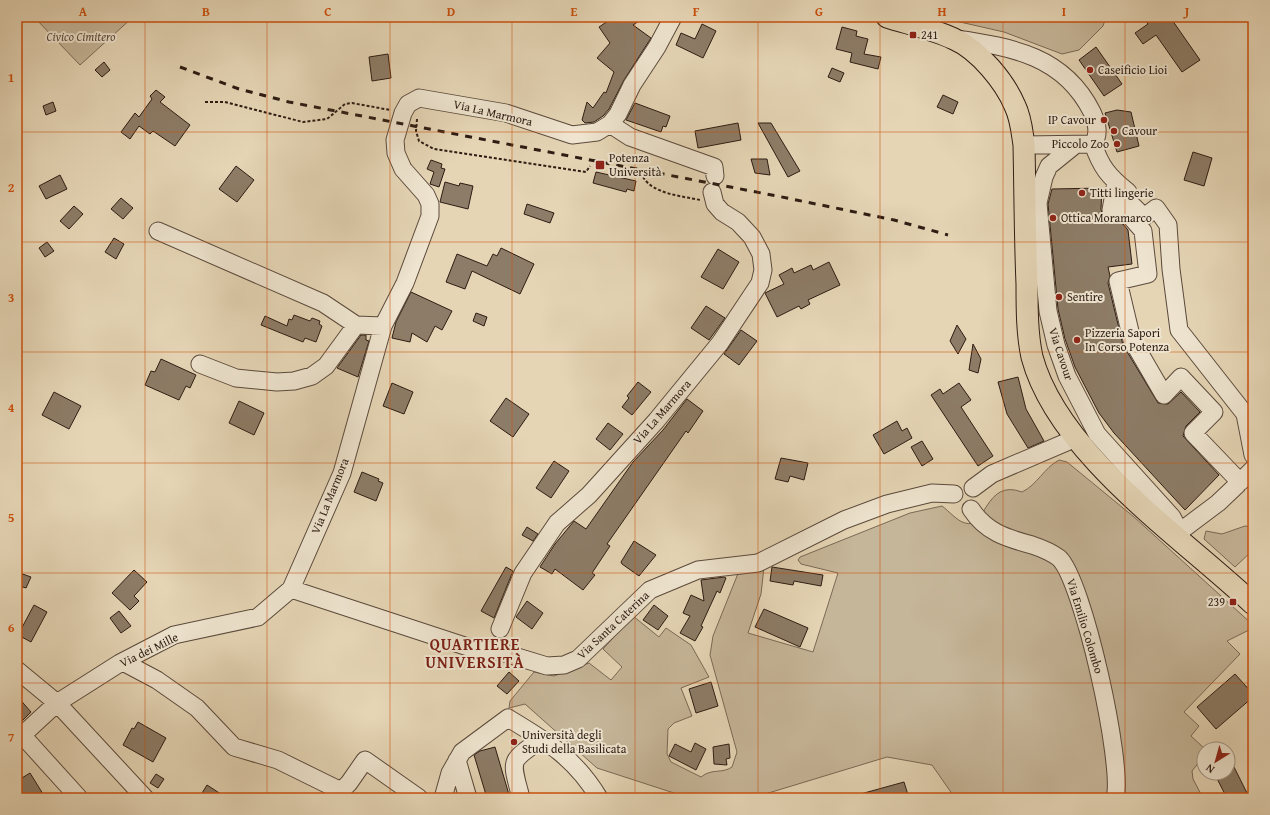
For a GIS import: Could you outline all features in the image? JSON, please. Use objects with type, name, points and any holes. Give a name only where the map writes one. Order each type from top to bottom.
[{"type":"main road","name":"Via Cavour","points":[[887,17],[955,39],[980,57],[1006,90],[1016,106],[1024,145],[1028,320],[1032,356],[1042,384],[1059,415],[1076,438],[1130,495],[1179,536],[1253,604]]},
{"type":"street","points":[[610,124],[618,114],[632,85],[657,47],[673,17]]},
{"type":"street","name":"Via Cavour","points":[[955,39],[1001,45],[1032,55],[1055,68],[1068,78],[1085,99],[1094,117],[1098,132],[1093,144]]},
{"type":"street","name":"Via La Marmora","points":[[291,589],[342,473],[383,326],[405,283],[430,216],[430,204],[426,194],[403,169],[396,153],[395,140],[403,113],[408,104],[419,98],[506,113],[572,135],[597,132],[610,124],[630,137],[714,167],[714,191],[722,212],[738,222],[752,237],[761,254],[763,270],[760,283],[720,343],[656,421],[589,496],[557,523],[523,573],[500,629]]},
{"type":"street","points":[[1024,145],[1093,144],[1099,161],[1106,174],[1149,210]]},
{"type":"street","name":"Via Cavour","points":[[1074,145],[1049,166],[1044,177],[1038,203],[1048,312],[1056,345],[1067,376],[1097,434],[1172,517],[1178,528],[1179,536]]},
{"type":"street","points":[[1253,455],[1244,414],[1179,330],[1171,269],[1168,225],[1156,208],[1144,217],[1115,188],[1111,210],[1129,215],[1143,231],[1148,274],[1118,281],[1132,340],[1164,395],[1181,377],[1214,412],[1193,433],[1240,482],[1253,469]]},
{"type":"street","points":[[158,231],[323,303],[356,325],[383,326]]},
{"type":"street","points":[[200,364],[236,378],[277,382],[294,381],[312,376],[326,366],[356,325]]},
{"type":"street","name":"Via Santa Caterina","points":[[291,589],[477,650],[498,651],[547,666],[564,665],[578,659],[650,590],[698,570],[758,563],[844,520],[888,504],[932,493],[954,494],[961,486],[973,488],[992,474],[1076,438]]},
{"type":"street","points":[[1179,536],[1238,484]]},
{"type":"street","points":[[954,494],[953,501],[957,507],[964,510],[971,509],[978,499],[973,488]]},
{"type":"street","name":"Via Emilio Colombo","points":[[971,509],[988,528],[1000,535],[1044,549],[1059,558],[1065,566],[1080,605],[1098,665],[1117,771],[1117,790],[1115,798]]},
{"type":"street","name":"Via dei Mille","points":[[20,738],[57,703],[123,662],[174,635],[258,617],[291,589]]},
{"type":"street","points":[[123,662],[157,680],[197,708],[234,747],[278,760],[341,791],[349,783],[365,760],[419,798]]},
{"type":"street","points":[[17,670],[57,703],[145,798]]},
{"type":"street","points":[[443,798],[450,773],[462,752],[508,718],[542,738],[574,764],[587,778],[599,798]]},
{"type":"street","points":[[20,738],[79,798]]},
{"type":"street","points":[[521,798],[513,767],[518,756],[542,738]]},
{"type":"street","points":[[457,760],[468,798]]},
{"type":"path","points":[[419,98],[416,131],[419,141],[434,149],[586,172],[590,166]]},
{"type":"path","points":[[205,102],[225,102],[303,122],[327,119],[345,104],[352,103],[403,113]]},
{"type":"path","points":[[643,177],[648,184],[659,190],[714,191]]},
{"type":"green space","name":"Civico Cimitero","points":[[34,17],[133,17],[80,65]]},
{"type":"green space","points":[[938,17],[1106,17],[1103,26],[1079,50],[1062,54],[1004,32]]},
{"type":"green space","points":[[1059,460],[1067,462],[1134,517],[1253,625],[1253,628],[1227,641],[1240,654],[1184,712],[1199,726],[1191,736],[1196,741],[1196,766],[1192,771],[1193,779],[1203,798],[955,798],[932,765],[887,757],[752,798],[677,798],[674,793],[597,768],[525,704],[509,708],[510,701],[534,672],[554,676],[589,663],[611,680],[622,667],[603,649],[633,616],[659,637],[666,628],[691,645],[709,677],[681,688],[692,716],[674,723],[668,729],[667,754],[671,762],[701,777],[705,774],[728,769],[732,767],[737,752],[710,655],[713,636],[739,571],[764,567],[761,594],[748,633],[813,652],[838,573],[801,564],[798,560],[800,557],[910,513],[942,506],[959,520],[965,523],[972,523],[978,519],[993,498],[1000,492],[1010,490],[1022,492],[1032,485]]},
{"type":"green space","points":[[1245,526],[1253,527],[1253,550],[1235,567],[1204,539],[1206,531],[1222,534]]},
{"type":"building","points":[[614,17],[645,17],[633,25],[651,38],[624,80],[609,109],[603,116],[594,122],[585,123],[582,120],[587,102],[593,108],[604,92],[606,93],[614,72],[597,58],[610,43],[599,27]]},
{"type":"building","points":[[1143,17],[1170,17],[1200,60],[1182,72],[1156,35],[1143,44],[1135,33],[1148,24]]},
{"type":"building","points":[[702,24],[716,31],[703,58],[676,45],[681,33],[695,39]]},
{"type":"building","points":[[842,27],[857,31],[856,36],[868,39],[864,54],[881,57],[878,69],[850,62],[852,53],[836,49]]},
{"type":"building","points":[[1096,47],[1122,84],[1104,96],[1079,60]]},
{"type":"building","points":[[388,54],[391,78],[372,81],[369,57]]},
{"type":"building","points":[[104,62],[110,70],[102,77],[95,70]]},
{"type":"building","points":[[832,68],[844,73],[840,82],[828,77]]},
{"type":"building","points":[[156,90],[165,97],[160,102],[190,125],[175,146],[153,131],[150,134],[139,126],[130,139],[121,132],[135,113],[139,117],[152,99],[150,96]]},
{"type":"building","points":[[943,95],[958,102],[953,114],[937,107]]},
{"type":"building","points":[[53,102],[56,111],[46,115],[43,106]]},
{"type":"building","points":[[635,103],[670,116],[666,127],[663,126],[661,132],[626,120]]},
{"type":"building","points":[[1117,110],[1131,112],[1139,146],[1117,152],[1105,113]]},
{"type":"building","points":[[738,123],[741,140],[698,148],[695,131]]},
{"type":"building","points":[[758,123],[771,123],[800,171],[788,177]]},
{"type":"building","points":[[1193,152],[1212,158],[1204,186],[1184,180]]},
{"type":"building","points":[[751,159],[767,159],[770,175],[755,173]]},
{"type":"building","points":[[431,160],[442,164],[441,168],[445,169],[439,187],[430,184],[434,172],[427,169]]},
{"type":"building","points":[[236,166],[254,180],[237,202],[219,189]]},
{"type":"building","name":"Potenza Università","points":[[596,172],[636,181],[634,191],[627,189],[626,192],[593,183]]},
{"type":"building","points":[[60,175],[67,189],[46,199],[39,186]]},
{"type":"building","points":[[445,182],[459,186],[460,183],[473,186],[468,209],[440,202]]},
{"type":"building","points":[[1102,188],[1101,209],[1104,223],[1115,221],[1123,224],[1128,230],[1132,264],[1108,267],[1110,276],[1108,283],[1123,345],[1158,403],[1168,404],[1181,392],[1200,412],[1186,426],[1183,436],[1219,475],[1185,510],[1114,433],[1099,413],[1075,367],[1065,339],[1058,309],[1048,204],[1052,189]]},
{"type":"building","points":[[121,198],[133,208],[123,219],[111,209]]},
{"type":"building","points":[[527,204],[554,213],[550,223],[524,214]]},
{"type":"building","points":[[74,206],[83,214],[69,229],[60,221]]},
{"type":"building","points":[[114,238],[124,244],[116,259],[105,252]]},
{"type":"building","points":[[47,242],[54,251],[45,257],[39,248]]},
{"type":"building","points":[[501,248],[534,264],[520,294],[472,271],[465,289],[446,282],[457,254],[487,266],[493,254],[497,256]]},
{"type":"building","points":[[718,249],[739,262],[723,289],[701,277]]},
{"type":"building","points":[[829,262],[840,285],[808,300],[810,304],[801,309],[799,306],[777,317],[765,293],[784,284],[779,275],[792,268],[794,273],[811,265],[813,270]]},
{"type":"building","points":[[411,292],[452,311],[442,330],[435,326],[427,342],[412,333],[410,342],[392,338],[396,322]]},
{"type":"building","points":[[706,306],[725,318],[709,340],[691,328]]},
{"type":"building","points":[[476,313],[487,317],[484,326],[473,321]]},
{"type":"building","points":[[294,315],[310,321],[312,318],[320,321],[319,324],[322,326],[316,342],[305,338],[303,342],[261,325],[265,316],[287,326],[289,319],[292,320]]},
{"type":"building","points":[[957,325],[966,339],[958,354],[950,341]]},
{"type":"building","points":[[741,330],[757,341],[739,365],[724,354]]},
{"type":"building","points":[[361,335],[366,335],[366,340],[369,341],[358,377],[337,368]]},
{"type":"building","points":[[973,344],[981,359],[978,373],[969,370]]},
{"type":"building","points":[[161,359],[196,375],[190,388],[186,386],[179,400],[145,385],[151,371],[155,372]]},
{"type":"building","points":[[1018,377],[1026,409],[1044,441],[1028,448],[1007,414],[998,382]]},
{"type":"building","points":[[638,382],[651,392],[632,415],[622,407],[629,398],[627,396]]},
{"type":"building","points":[[392,383],[413,392],[404,414],[383,406]]},
{"type":"building","points":[[959,383],[971,400],[961,407],[993,456],[978,466],[931,395],[940,389],[943,394]]},
{"type":"building","points":[[54,392],[81,406],[69,429],[42,415]]},
{"type":"building","points":[[506,398],[529,414],[513,437],[490,421]]},
{"type":"building","points":[[687,399],[703,411],[688,433],[686,431],[607,544],[610,546],[592,573],[595,575],[583,590],[555,569],[552,574],[540,567],[555,544],[574,521],[586,529],[633,462],[663,430]]},
{"type":"building","points":[[239,401],[264,413],[254,435],[229,423]]},
{"type":"building","points":[[897,421],[902,431],[907,428],[912,438],[884,454],[873,435]]},
{"type":"building","points":[[608,423],[623,434],[610,450],[596,439]]},
{"type":"building","points":[[922,441],[933,459],[922,466],[911,447]]},
{"type":"building","points":[[781,458],[808,463],[804,480],[790,476],[788,482],[775,479]]},
{"type":"building","points":[[554,461],[569,471],[551,498],[536,488]]},
{"type":"building","points":[[362,472],[379,479],[378,481],[383,483],[376,501],[354,492]]},
{"type":"building","points":[[527,527],[538,534],[533,541],[522,535]]},
{"type":"building","points":[[634,541],[656,555],[639,576],[621,562]]},
{"type":"building","points":[[506,567],[513,571],[494,618],[481,611]]},
{"type":"building","points":[[772,567],[823,575],[821,586],[794,581],[793,585],[770,581]]},
{"type":"building","points":[[134,570],[147,582],[134,596],[139,601],[130,610],[112,593]]},
{"type":"building","points":[[17,572],[31,577],[26,588],[17,585]]},
{"type":"building","points":[[726,578],[720,593],[717,591],[701,626],[703,627],[695,641],[680,633],[690,616],[683,613],[691,595],[704,601],[701,580]]},
{"type":"building","points":[[527,601],[543,613],[532,629],[516,617]]},
{"type":"building","points":[[34,605],[47,612],[31,642],[18,635]]},
{"type":"building","points":[[654,605],[668,616],[658,630],[643,620]]},
{"type":"building","points":[[764,609],[808,628],[800,647],[755,627]]},
{"type":"building","points":[[119,611],[131,626],[121,633],[110,618]]},
{"type":"building","points":[[509,672],[519,681],[507,694],[497,686]]},
{"type":"building","points":[[1235,674],[1253,694],[1253,697],[1216,729],[1197,707]]},
{"type":"building","points":[[711,682],[718,706],[696,713],[689,689]]},
{"type":"building","points":[[17,696],[31,712],[17,726]]},
{"type":"building","points":[[138,722],[166,738],[153,762],[123,745],[132,728],[134,729]]},
{"type":"building","points":[[695,743],[706,749],[696,770],[669,756],[675,744],[691,752]]},
{"type":"building","points":[[729,744],[730,758],[726,759],[727,765],[714,764],[713,747]]},
{"type":"building","points":[[495,747],[510,798],[487,798],[474,755],[480,751]]},
{"type":"building","points":[[1236,771],[1247,793],[1237,798],[1227,798],[1218,781],[1236,781]]},
{"type":"building","points":[[30,773],[43,794],[36,798],[20,798],[17,794],[17,781]]},
{"type":"building","points":[[156,774],[164,779],[158,788],[150,783]]},
{"type":"building","points":[[904,782],[909,798],[857,798],[857,795]]},
{"type":"building","points":[[207,785],[227,798],[199,798]]},
{"type":"railway","points":[[180,67],[239,89],[289,102],[777,196],[894,220],[948,235]]},
{"type":"place","name":"241","points":[[913,35]]},
{"type":"place","name":"Caseificio Lioi","points":[[1090,70]]},
{"type":"place","name":"IP Cavour","points":[[1104,120]]},
{"type":"place","name":"Cavour","points":[[1114,131]]},
{"type":"place","name":"Piccolo Zoo","points":[[1117,144]]},
{"type":"place","name":"Potenza Università","points":[[600,165]]},
{"type":"place","name":"Titti lingerie","points":[[1082,193]]},
{"type":"place","name":"Ottica Moramarco","points":[[1053,218]]},
{"type":"place","name":"Sentire","points":[[1059,297]]},
{"type":"place","name":"Pizzeria Sapori In Corso Potenza","points":[[1077,340]]},
{"type":"place","name":"239","points":[[1233,602]]},
{"type":"place","name":"Università degli Studi della Basilicata","points":[[514,742]]},
{"type":"district","name":"QUARTIERE UNIVERSITÀ","points":[[475,653]]}]
